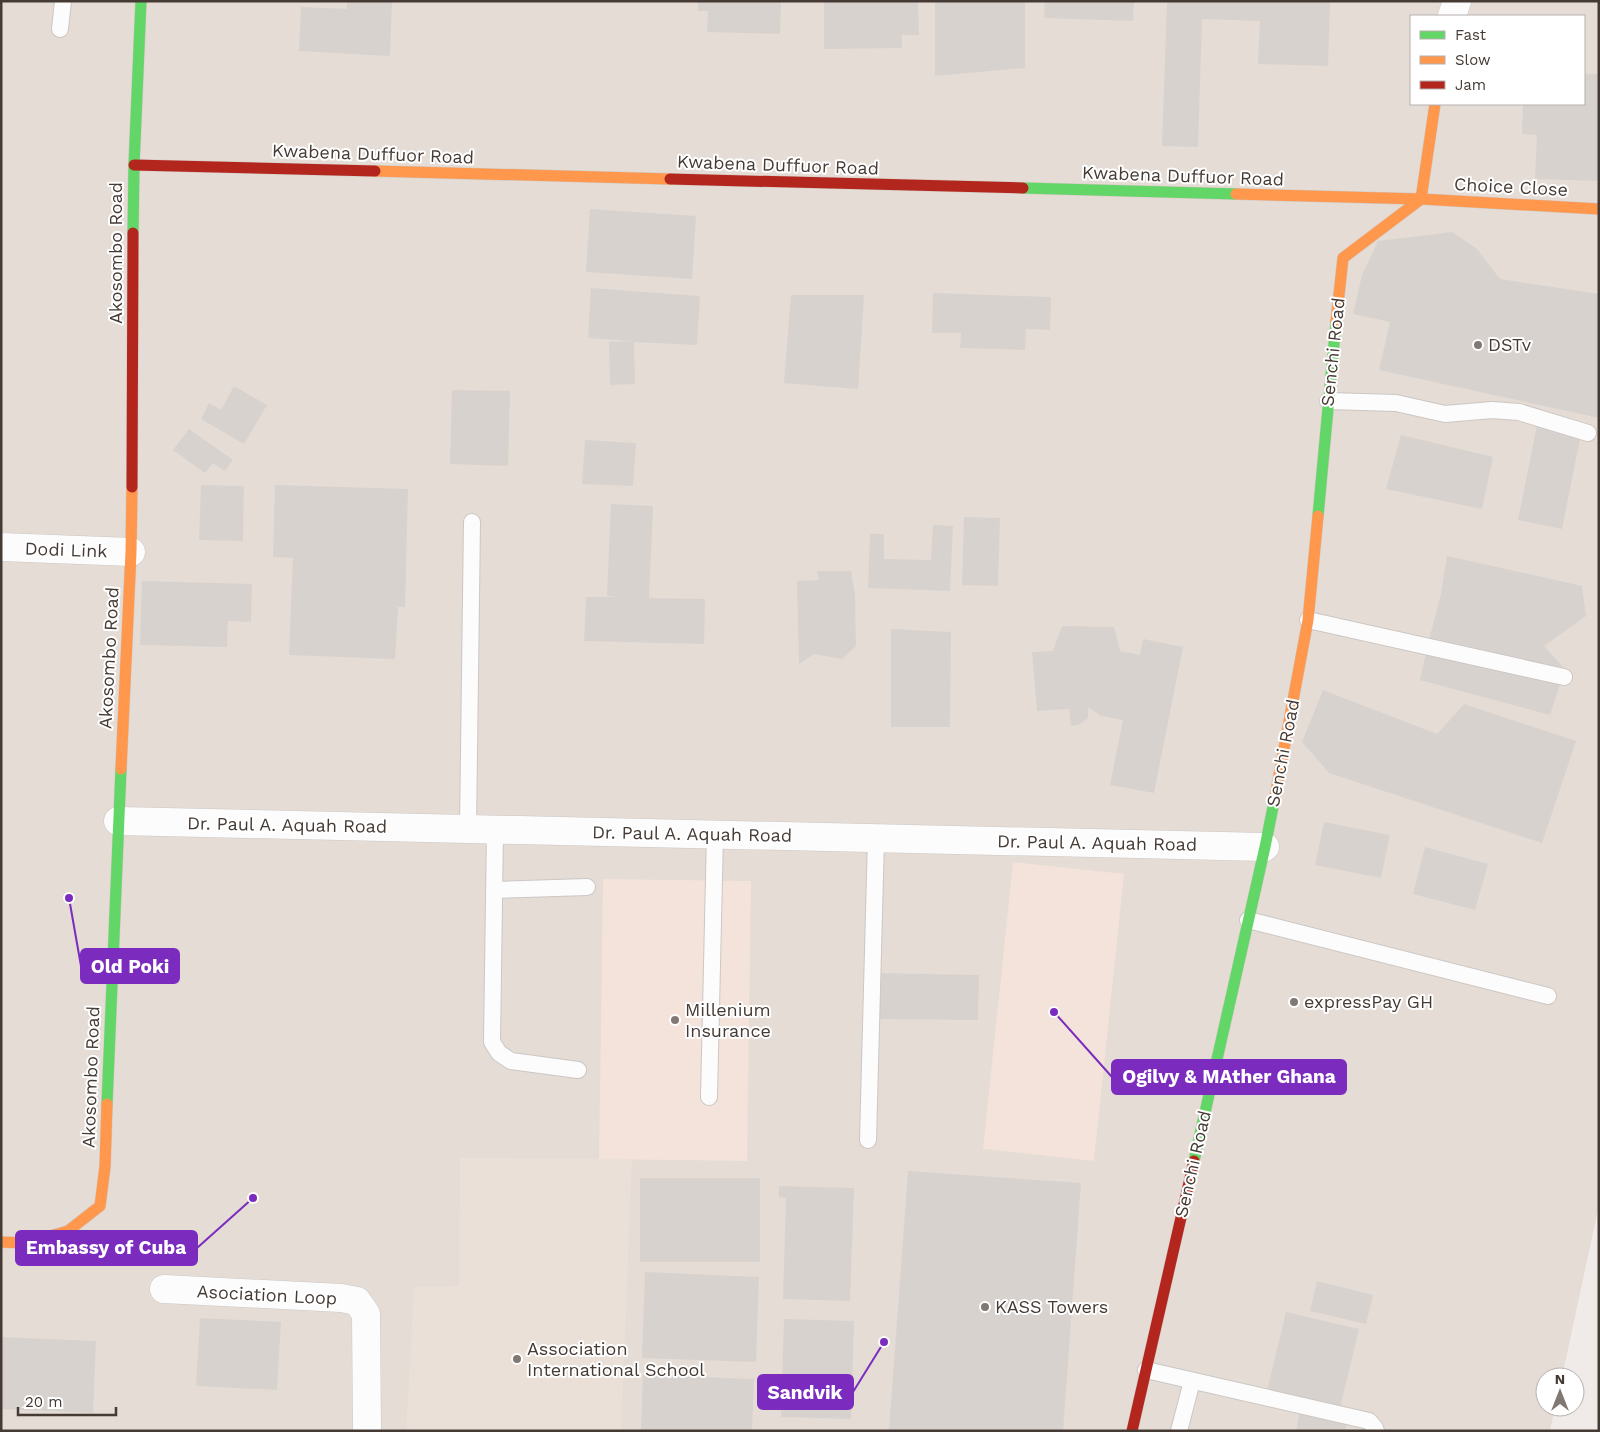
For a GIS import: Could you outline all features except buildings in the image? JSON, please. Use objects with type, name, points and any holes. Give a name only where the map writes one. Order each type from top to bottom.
[{"type":"street","name":"Akosombo Road","points":[[1,1242],[26,1243],[68,1231],[100,1206],[105,1167],[118,822],[131,552],[134,165],[141,1]]},
{"type":"street","points":[[1452,15],[1457,1]]},
{"type":"street","points":[[1422,200],[1435,105]]},
{"type":"street","name":"Kwabena Duffuor Road","points":[[134,165],[1422,200]]},
{"type":"street","name":"Choice Close","points":[[1422,200],[1599,209]]},
{"type":"street","name":"Senchi Road","points":[[1132,1431],[1265,847],[1308,620],[1343,258],[1422,200]]},
{"type":"street","name":"Dodi Link","points":[[1,547],[131,552]]},
{"type":"street","name":"Dr. Paul A. Aquah Road","points":[[118,822],[1265,847]]},
{"type":"street","name":"Asociation Loop","points":[[164,1290],[341,1298],[357,1301],[366,1314],[367,1431]]},
{"type":"lane","points":[[60,29],[63,1]]},
{"type":"lane","points":[[1328,401],[1396,403],[1445,414],[1492,410],[1519,412],[1588,433]]},
{"type":"lane","points":[[468,829],[472,522]]},
{"type":"lane","points":[[1308,620],[1564,677]]},
{"type":"lane","points":[[495,830],[492,1042],[499,1053],[511,1061],[578,1070]]},
{"type":"lane","points":[[709,1097],[716,834]]},
{"type":"lane","points":[[868,1140],[876,838]]},
{"type":"lane","points":[[494,890],[587,887]]},
{"type":"lane","points":[[1248,920],[1548,996]]},
{"type":"lane","points":[[1146,1370],[1369,1421],[1376,1428],[1376,1431]]},
{"type":"lane","points":[[1179,1431],[1192,1381]]},
{"type":"shaded area","points":[[1,1],[1599,1],[1599,1205],[1564,1367],[1535,1367],[1535,1417],[1553,1417],[1550,1431],[1,1431]]},
{"type":"shaded area","points":[[1013,862],[1124,874],[1094,1161],[983,1149]]},
{"type":"shaded area","name":"Millenium Insurance","points":[[603,879],[751,881],[747,1161],[599,1159]]},
{"type":"shaded area","name":"Association International School","points":[[460,1158],[632,1159],[621,1431],[406,1431],[414,1287],[459,1286]]},
{"type":"traffic: fast","points":[[133,233],[141,1]]},
{"type":"traffic: fast","points":[[1023,188],[1236,194]]},
{"type":"traffic: fast","points":[[1318,516],[1336,322]]},
{"type":"traffic: fast","points":[[107,1104],[121,769]]},
{"type":"traffic: fast","points":[[1194,1161],[1275,797]]},
{"type":"traffic: slow","points":[[1336,322],[1343,258],[1421,199],[1435,105]]},
{"type":"traffic: slow","points":[[375,171],[670,179]]},
{"type":"traffic: slow","points":[[1236,194],[1421,199],[1599,209]]},
{"type":"traffic: slow","points":[[121,769],[131,552],[132,487]]},
{"type":"traffic: slow","points":[[1275,797],[1308,620],[1318,516]]},
{"type":"traffic: slow","points":[[1,1242],[26,1243],[68,1231],[100,1206],[105,1167],[107,1104]]},
{"type":"traffic: jam","points":[[134,165],[375,171]]},
{"type":"traffic: jam","points":[[670,179],[1023,188]]},
{"type":"traffic: jam","points":[[132,487],[133,233]]},
{"type":"traffic: jam","points":[[1132,1431],[1194,1161]]},
{"type":"place","name":"DSTv","points":[[1478,345]]},
{"type":"place","name":"Old Poki","points":[[69,898]]},
{"type":"place","name":"expressPay GH","points":[[1294,1002]]},
{"type":"place","name":"Ogilvy & MAther Ghana","points":[[1054,1012]]},
{"type":"place","name":"Millenium Insurance","points":[[675,1020]]},
{"type":"place","name":"Embassy of Cuba","points":[[253,1198]]},
{"type":"place","name":"KASS Towers","points":[[985,1307]]},
{"type":"place","name":"Sandvik","points":[[884,1342]]},
{"type":"place","name":"Association International School","points":[[517,1359]]}]
